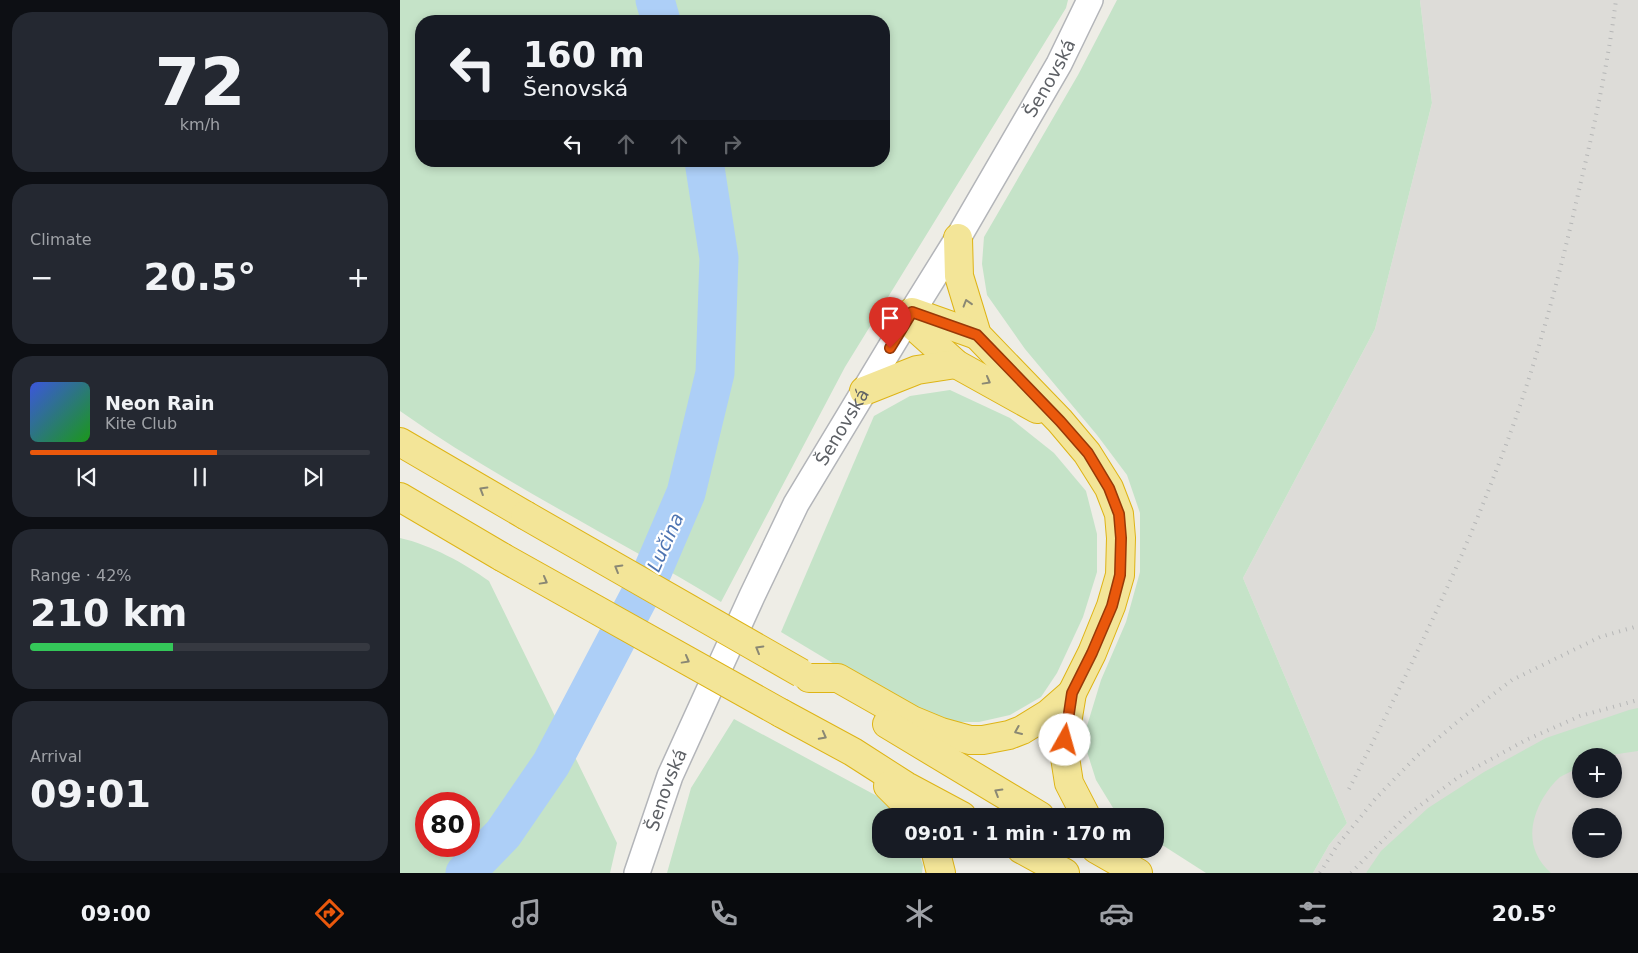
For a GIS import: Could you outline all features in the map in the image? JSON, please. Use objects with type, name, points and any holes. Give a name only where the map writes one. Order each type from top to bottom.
[{"type":"highway","points":[[958,238],[959,276],[977,335],[1060,421],[1088,453],[1109,488],[1119,514],[1121,538],[1120,575],[1112,606],[1072,693],[1066,729],[1064,751],[1069,783],[1082,808]]},
{"type":"highway","points":[[909,316],[977,335]]},
{"type":"highway","points":[[909,316],[956,364],[1060,421]]},
{"type":"highway","points":[[864,391],[917,370],[956,364]]},
{"type":"highway","points":[[400,442],[806,676],[1027,808]]},
{"type":"highway","points":[[400,497],[502,558],[853,752],[906,786],[947,808]]},
{"type":"highway","points":[[400,519],[459,533]]},
{"type":"highway","points":[[806,676],[838,678],[912,720],[941,732],[970,740],[983,740],[1009,735],[1022,730],[1048,714],[1072,693]]},
{"type":"highway","points":[[853,752],[911,808]]},
{"type":"highway","points":[[937,858],[941,873]]},
{"type":"highway","points":[[1038,858],[1065,873]]},
{"type":"highway","points":[[1112,858],[1138,873]]},
{"type":"highway","points":[[1125,858],[1144,873]]},
{"type":"street","name":"Šenovská","points":[[637,873],[670,776],[796,504],[958,238],[1059,64],[1090,0]]},
{"type":"shaded area","points":[[1420,0],[1638,0],[1638,873],[1313,873],[1329,845],[1347,823],[1243,578],[1375,329],[1432,103]]},
{"type":"green space","points":[[400,0],[1068,0],[1066,8],[845,367],[721,602],[518,486],[400,411]]},
{"type":"green space","points":[[1117,0],[1420,0],[1432,103],[1375,329],[1243,578],[1347,823],[1329,845],[1313,873],[1206,873],[1164,846],[1164,808],[1113,808],[1096,780],[1083,739],[1101,680],[1126,622],[1140,572],[1140,513],[1127,475],[1097,435],[1025,349],[987,295],[982,264],[984,237],[1078,75]]},
{"type":"green space","points":[[950,390],[1010,418],[1054,453],[1086,491],[1097,534],[1097,572],[1083,617],[1057,673],[1041,697],[1010,715],[979,722],[952,722],[926,719],[781,632],[874,416],[910,396]]},
{"type":"green space","points":[[400,538],[447,555],[489,581],[617,843],[610,873],[400,873]]},
{"type":"green space","points":[[1638,708],[1638,751],[1622,753],[1622,748],[1572,748],[1572,771],[1560,777],[1543,798],[1538,808],[1532,837],[1534,847],[1543,865],[1551,873],[1366,873],[1381,851],[1428,808],[1484,772],[1546,738]]},
{"type":"green space","points":[[734,719],[877,796],[889,808],[872,808],[872,858],[920,858],[923,865],[922,873],[667,873],[691,788]]},
{"type":"waterway","name":"Lučina","points":[[655,0],[659,15]]},
{"type":"waterway","name":"Lučina","points":[[465,873],[503,834],[551,764],[653,570],[686,493],[715,373],[719,258],[705,167]]},
{"type":"railway","points":[[1349,789],[1444,595],[1478,516],[1520,406],[1542,335],[1571,226],[1600,95],[1616,0]]},
{"type":"railway","points":[[1320,873],[1336,847],[1376,798],[1418,755],[1462,718],[1512,680],[1600,637],[1638,626]]},
{"type":"railway","points":[[1351,873],[1407,815],[1460,776],[1526,740],[1580,716],[1638,700]]},
{"type":"route","points":[[890,348],[912,312],[977,335],[1060,421],[1088,453],[1109,488],[1119,514],[1121,538],[1120,575],[1112,606],[1072,693],[1065,740]]}]
